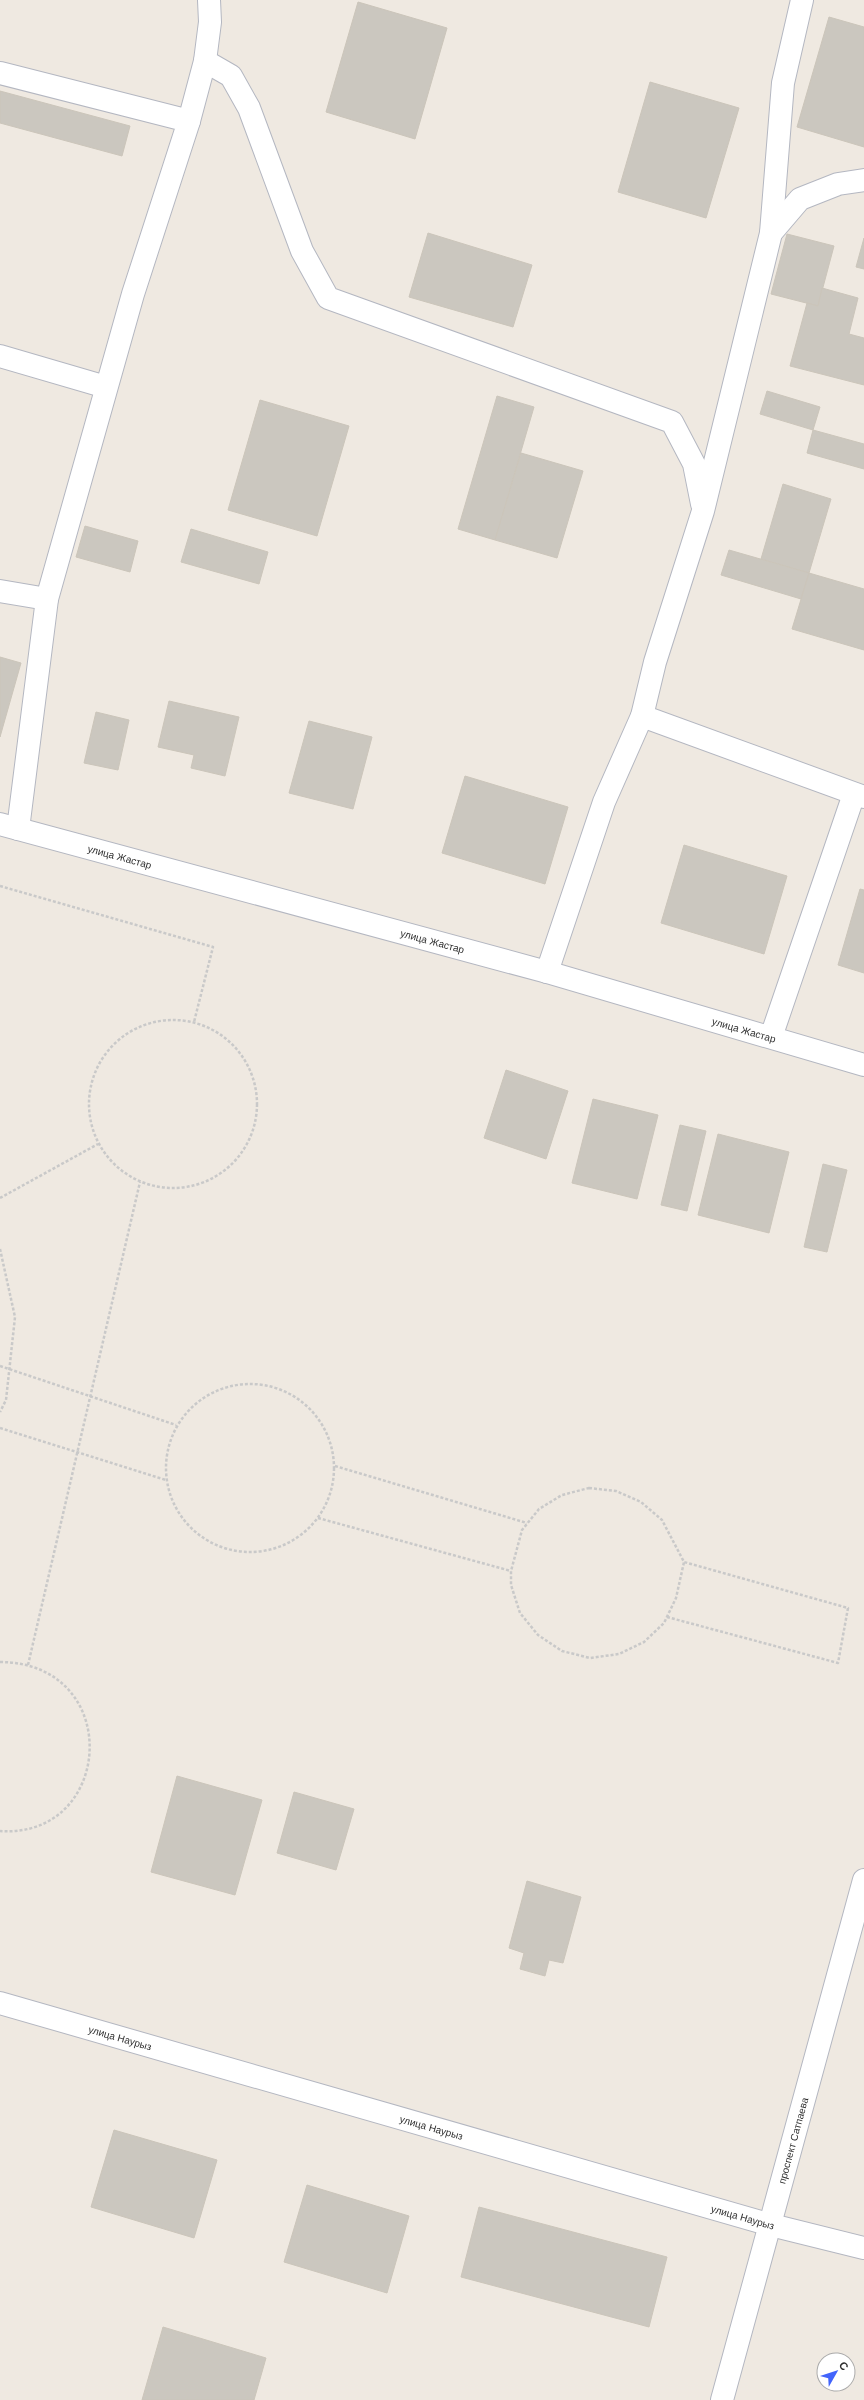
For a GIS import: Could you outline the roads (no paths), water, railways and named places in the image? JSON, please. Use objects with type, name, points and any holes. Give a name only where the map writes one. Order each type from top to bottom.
[{"type":"street","points":[[9,826],[47,599],[133,294],[189,121],[205,61],[210,22],[209,0]]},
{"type":"street","points":[[547,972],[604,802],[642,716],[655,662],[703,512],[771,233],[783,83],[802,0]]},
{"type":"street","points":[[205,61],[231,76],[248,108],[269,166],[289,212],[302,251],[328,298],[672,422],[694,464],[703,512]]},
{"type":"street","points":[[0,73],[189,121]]},
{"type":"street","points":[[771,233],[800,199],[838,184],[864,180]]},
{"type":"street","points":[[0,356],[106,387]]},
{"type":"street","points":[[0,591],[47,599]]},
{"type":"street","points":[[642,716],[859,796],[770,1037]]},
{"type":"street","name":"улица Жастар","points":[[9,826],[547,972],[864,1065]]},
{"type":"street","name":"проспект Сатпаева","points":[[722,2400],[864,1880]]},
{"type":"street","name":"улица Наурыз","points":[[0,2003],[771,2225],[864,2248]]}]
